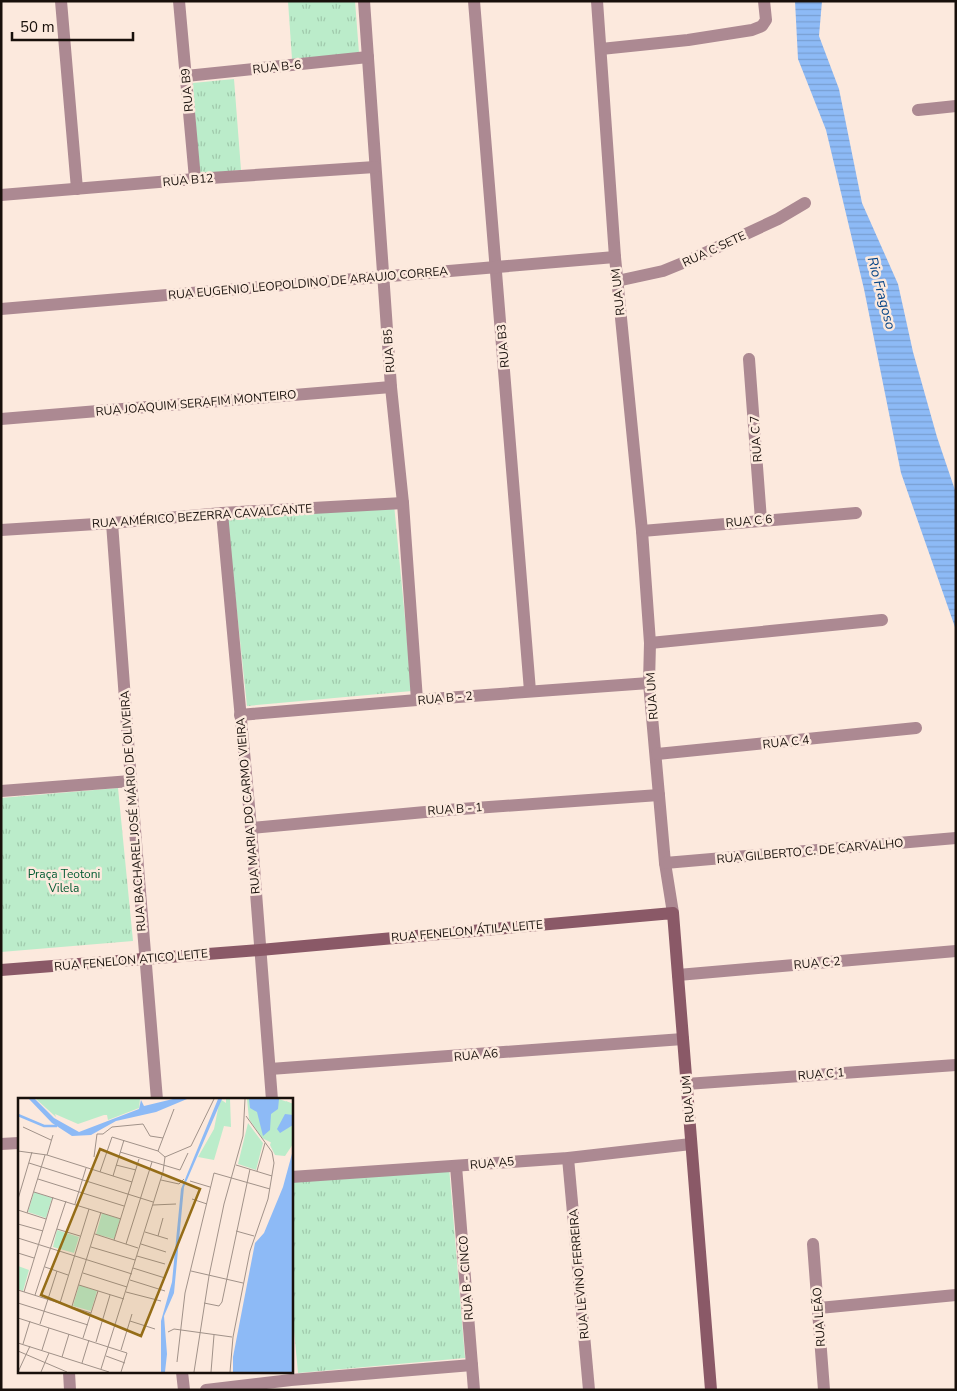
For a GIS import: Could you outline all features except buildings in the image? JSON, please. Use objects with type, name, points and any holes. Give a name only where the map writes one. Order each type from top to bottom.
[{"type":"street","points":[[61,1],[77,189]]},
{"type":"street","name":"RUA B9","points":[[178,1],[195,179]]},
{"type":"street","name":"RUA B5","points":[[364,1],[391,386],[403,503],[417,700]]},
{"type":"street","name":"RUA B3","points":[[474,1],[530,691]]},
{"type":"street","name":"RUA UM","points":[[597,1],[617,281],[642,531],[650,643],[650,683],[659,795],[665,863],[673,913],[711,1390]]},
{"type":"street","points":[[601,48],[688,40],[752,30],[762,26],[766,20],[764,1]]},
{"type":"street","name":"RUA B-6","points":[[186,76],[368,57]]},
{"type":"street","points":[[918,110],[956,106]]},
{"type":"street","name":"RUA B12","points":[[1,195],[375,167]]},
{"type":"street","name":"RUA C SETE","points":[[617,281],[663,271],[690,260],[778,219],[805,203]]},
{"type":"street","name":"RUA EUGENIO LEOPOLDINO DE ARAUJO CORREA","points":[[1,308],[615,257]]},
{"type":"street","name":"RUA C 7","points":[[749,359],[761,520]]},
{"type":"street","name":"RUA JOAQUIM SERAFIM MONTEIRO","points":[[1,419],[391,386]]},
{"type":"street","name":"RUA AMÉRICO BEZERRA CAVALCANTE","points":[[1,530],[112,523],[222,513],[403,503]]},
{"type":"street","name":"RUA MARIA DO CARMO VIEIRA","points":[[222,513],[251,828],[272,1098]]},
{"type":"street","name":"RUA C 6","points":[[642,531],[856,513]]},
{"type":"street","name":"RUA BACHAREL JOSÉ MÁRIO DE OLIVEIRA","points":[[112,523],[157,1098]]},
{"type":"street","points":[[650,643],[882,620]]},
{"type":"street","name":"RUA B - 2","points":[[240,715],[650,683]]},
{"type":"street","name":"RUA C 4","points":[[657,754],[916,728]]},
{"type":"street","points":[[1,791],[131,781]]},
{"type":"street","name":"RUA B - 1","points":[[251,828],[447,810],[659,795]]},
{"type":"street","name":"RUA GILBERTO C. DE CARVALHO","points":[[665,863],[956,838]]},
{"type":"street","name":"RUA FENELON ÁTILA LEITE","points":[[260,950],[673,913]]},
{"type":"street","name":"RUA FENELON ATICO LEITE","points":[[1,970],[260,950]]},
{"type":"street","name":"RUA C 2","points":[[678,975],[956,950]]},
{"type":"street","name":"RUA A6","points":[[270,1069],[683,1039]]},
{"type":"street","name":"RUA C 1","points":[[686,1084],[956,1064]]},
{"type":"street","points":[[1,1144],[18,1143]]},
{"type":"street","name":"RUA A5","points":[[292,1177],[568,1158],[691,1144]]},
{"type":"street","name":"RUA LEVINO FERREIRA","points":[[568,1158],[589,1390]]},
{"type":"street","name":"RUA B - CINCO","points":[[456,1166],[474,1390]]},
{"type":"street","name":"RUA LEÃO","points":[[813,1244],[824,1390]]},
{"type":"street","points":[[818,1308],[956,1295]]},
{"type":"street","points":[[206,1390],[291,1376],[472,1365]]},
{"type":"street","points":[[69,1374],[70,1390]]},
{"type":"street","points":[[182,1374],[184,1390]]},
{"type":"green space","points":[[288,1],[355,1],[359,53],[292,59]]},
{"type":"green space","points":[[234,79],[241,170],[199,174],[193,83]]},
{"type":"green space","points":[[394,504],[412,691],[247,706],[227,518]]},
{"type":"green space","name":"Praça Teotoni Vilela","points":[[118,788],[133,941],[1,952],[1,798]]},
{"type":"green space","points":[[449,1167],[465,1358],[298,1373],[292,1309],[292,1181]]},
{"type":"water","name":"Rio Fragoso","points":[[795,1],[822,1],[819,36],[839,89],[862,203],[898,284],[913,352],[937,437],[956,493],[956,630],[901,473],[864,289],[826,130],[798,59]]}]
